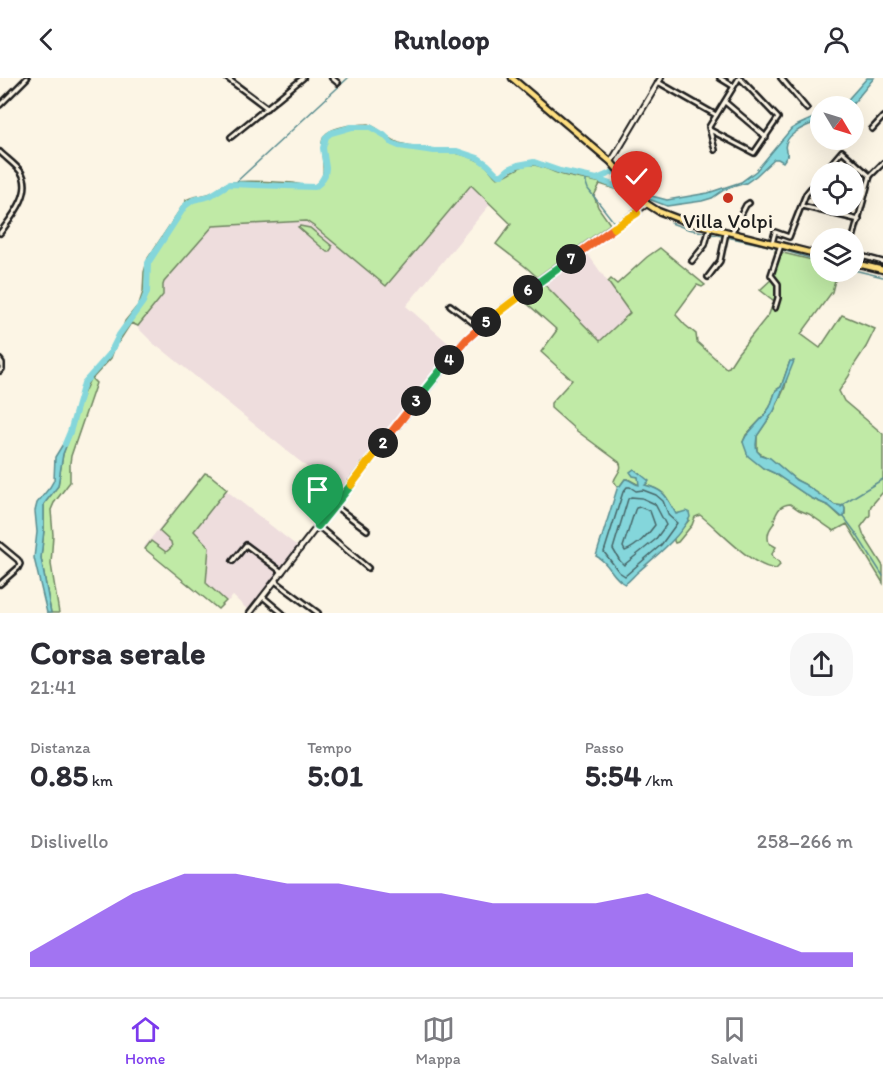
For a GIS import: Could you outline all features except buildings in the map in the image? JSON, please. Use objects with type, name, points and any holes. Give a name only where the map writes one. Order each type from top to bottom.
[{"type":"main road","points":[[512,78],[611,162],[647,204],[709,231],[773,241],[780,248],[810,253]]},
{"type":"main road","points":[[864,265],[883,270]]},
{"type":"street","points":[[0,105],[27,78]]},
{"type":"street","points":[[227,78],[267,108]]},
{"type":"street","points":[[231,137],[303,78]]},
{"type":"street","points":[[332,78],[338,83]]},
{"type":"street","points":[[720,78],[734,86]]},
{"type":"street","points":[[710,130],[754,153],[778,118],[739,78],[709,127],[715,150]]},
{"type":"street","points":[[781,78],[807,109]]},
{"type":"street","points":[[611,162],[660,80],[716,115]]},
{"type":"street","points":[[725,102],[766,137]]},
{"type":"street","points":[[872,129],[883,117]]},
{"type":"street","points":[[833,162],[842,151],[854,162]]},
{"type":"street","points":[[0,152],[20,172],[25,183],[20,204],[0,233]]},
{"type":"street","points":[[856,228],[870,176],[883,163]]},
{"type":"street","points":[[864,171],[870,176]]},
{"type":"street","points":[[773,241],[775,232],[789,237],[810,189]]},
{"type":"street","points":[[708,277],[720,261],[727,234],[749,202]]},
{"type":"street","points":[[250,613],[451,357],[479,327],[491,321],[647,204]]},
{"type":"street","points":[[802,206],[859,220]]},
{"type":"street","points":[[692,261],[705,245],[709,231]]},
{"type":"street","points":[[775,308],[778,284],[771,275],[780,248]]},
{"type":"street","points":[[864,257],[883,262]]},
{"type":"street","points":[[450,305],[479,327]]},
{"type":"street","points":[[0,360],[2,363],[0,371]]},
{"type":"street","points":[[335,506],[367,530]]},
{"type":"street","points":[[318,526],[368,568]]},
{"type":"street","points":[[0,544],[20,564],[0,584]]},
{"type":"street","points":[[233,561],[246,545],[282,572]]},
{"type":"street","points":[[275,581],[318,613]]},
{"type":"street","points":[[264,598],[282,613]]},
{"type":"shaded area","points":[[471,184],[491,203],[406,306],[455,349],[340,494],[157,347],[137,327],[163,295],[164,282],[213,226],[306,221],[386,286]]},
{"type":"shaded area","points":[[587,253],[630,313],[600,341],[543,283]]},
{"type":"shaded area","points":[[204,473],[297,546],[248,610],[233,596],[228,601],[221,598],[217,602],[144,547]]},
{"type":"green space","points":[[368,124],[399,143],[471,157],[488,167],[497,178],[523,166],[532,165],[563,175],[606,184],[631,194],[600,184],[594,196],[598,207],[610,224],[537,277],[496,244],[511,224],[471,185],[386,286],[306,221],[213,226],[164,282],[163,295],[138,326],[131,323],[118,343],[125,321],[139,304],[148,258],[185,205],[186,200],[210,194],[230,182],[263,181],[314,185],[321,180],[323,174],[322,144],[327,133],[341,127]]},
{"type":"green space","points":[[298,227],[310,228],[332,246],[329,252]]},
{"type":"green space","points":[[660,248],[705,285],[702,287],[697,285],[676,315],[696,334],[697,342],[726,368],[769,314],[774,301],[760,290],[774,277],[775,251],[810,260],[810,282],[834,282],[832,292],[801,334],[820,348],[842,315],[875,329],[839,391],[844,401],[883,434],[883,492],[871,506],[870,515],[861,527],[864,536],[883,566],[883,583],[847,524],[834,531],[790,504],[782,507],[768,534],[769,543],[776,547],[772,554],[780,565],[776,569],[756,562],[746,555],[700,515],[695,517],[692,525],[675,543],[674,538],[689,520],[681,513],[676,514],[665,495],[645,485],[647,483],[638,477],[639,485],[625,479],[620,486],[617,486],[614,481],[620,469],[619,462],[577,431],[551,408],[551,403],[572,380],[541,352],[557,330],[522,299],[543,283],[600,341],[630,313],[608,282],[611,279],[617,284]],"holes":[[[790,361],[785,387],[774,411],[757,436],[757,451],[794,479],[835,505],[844,506],[845,514],[841,517],[829,506],[811,498],[763,468],[743,442],[746,435],[770,407],[776,390],[781,387]]]},
{"type":"green space","points":[[115,347],[111,358],[92,379],[96,383],[71,456],[70,482],[51,510],[53,535],[51,564],[59,613],[51,613],[41,558],[44,504],[58,486],[63,454],[90,379],[109,360]]},
{"type":"green space","points":[[205,473],[227,489],[194,531],[209,547],[206,583],[226,601],[218,609],[145,549],[151,541],[166,552],[172,547],[171,542],[159,531]]},
{"type":"water","points":[[867,78],[874,78],[859,96],[851,96]]},
{"type":"water","points":[[810,120],[810,124],[789,137],[785,149],[788,155],[783,162],[774,159],[746,183],[724,190],[712,198],[667,206],[646,198],[640,191],[667,200],[708,193],[741,182],[756,171],[791,129]]},
{"type":"water","points":[[790,361],[794,361],[774,411],[757,436],[757,451],[835,505],[844,506],[844,517],[763,468],[748,456],[744,445],[746,436],[763,417],[770,407],[776,390],[781,387]]},
{"type":"water","points":[[71,434],[63,454],[58,486],[44,504],[41,558],[51,613],[47,613],[34,558],[37,532],[35,511],[37,503],[54,480],[55,457]]},
{"type":"water","points":[[634,469],[649,481],[645,485],[665,495],[676,514],[686,511],[689,512],[690,517],[673,540],[625,584],[596,556],[618,486],[625,479],[639,485],[638,477],[633,476],[630,472]]},
{"type":"waterway","points":[[234,184],[348,78]]},
{"type":"waterway","points":[[65,444],[84,383],[109,355],[119,335],[143,302],[147,292],[148,263],[185,206],[193,200],[210,196],[229,184],[315,187],[325,175],[323,148],[326,137],[331,133],[352,127],[370,127],[399,146],[434,151],[457,151],[478,158],[498,175],[518,165],[534,162],[560,171],[597,179],[631,192]]},
{"type":"waterway","points":[[597,179],[621,167],[624,168],[647,197]]},
{"type":"waterway","points":[[586,178],[588,189],[613,221]]},
{"type":"waterway","points":[[671,223],[810,258]]},
{"type":"waterway","points":[[864,272],[883,277]]},
{"type":"waterway","points":[[493,320],[522,299]]},
{"type":"waterway","points":[[342,501],[465,347],[483,329]]},
{"type":"waterway","points":[[841,507],[883,479]]},
{"type":"waterway","points":[[844,517],[883,576]]},
{"type":"waterway","points":[[253,613],[275,585]]},
{"type":"place","name":"Villa Volpi","points":[[728,198]]},
{"type":"route","points":[[318,526],[451,357],[474,333],[517,297],[637,213]]}]
